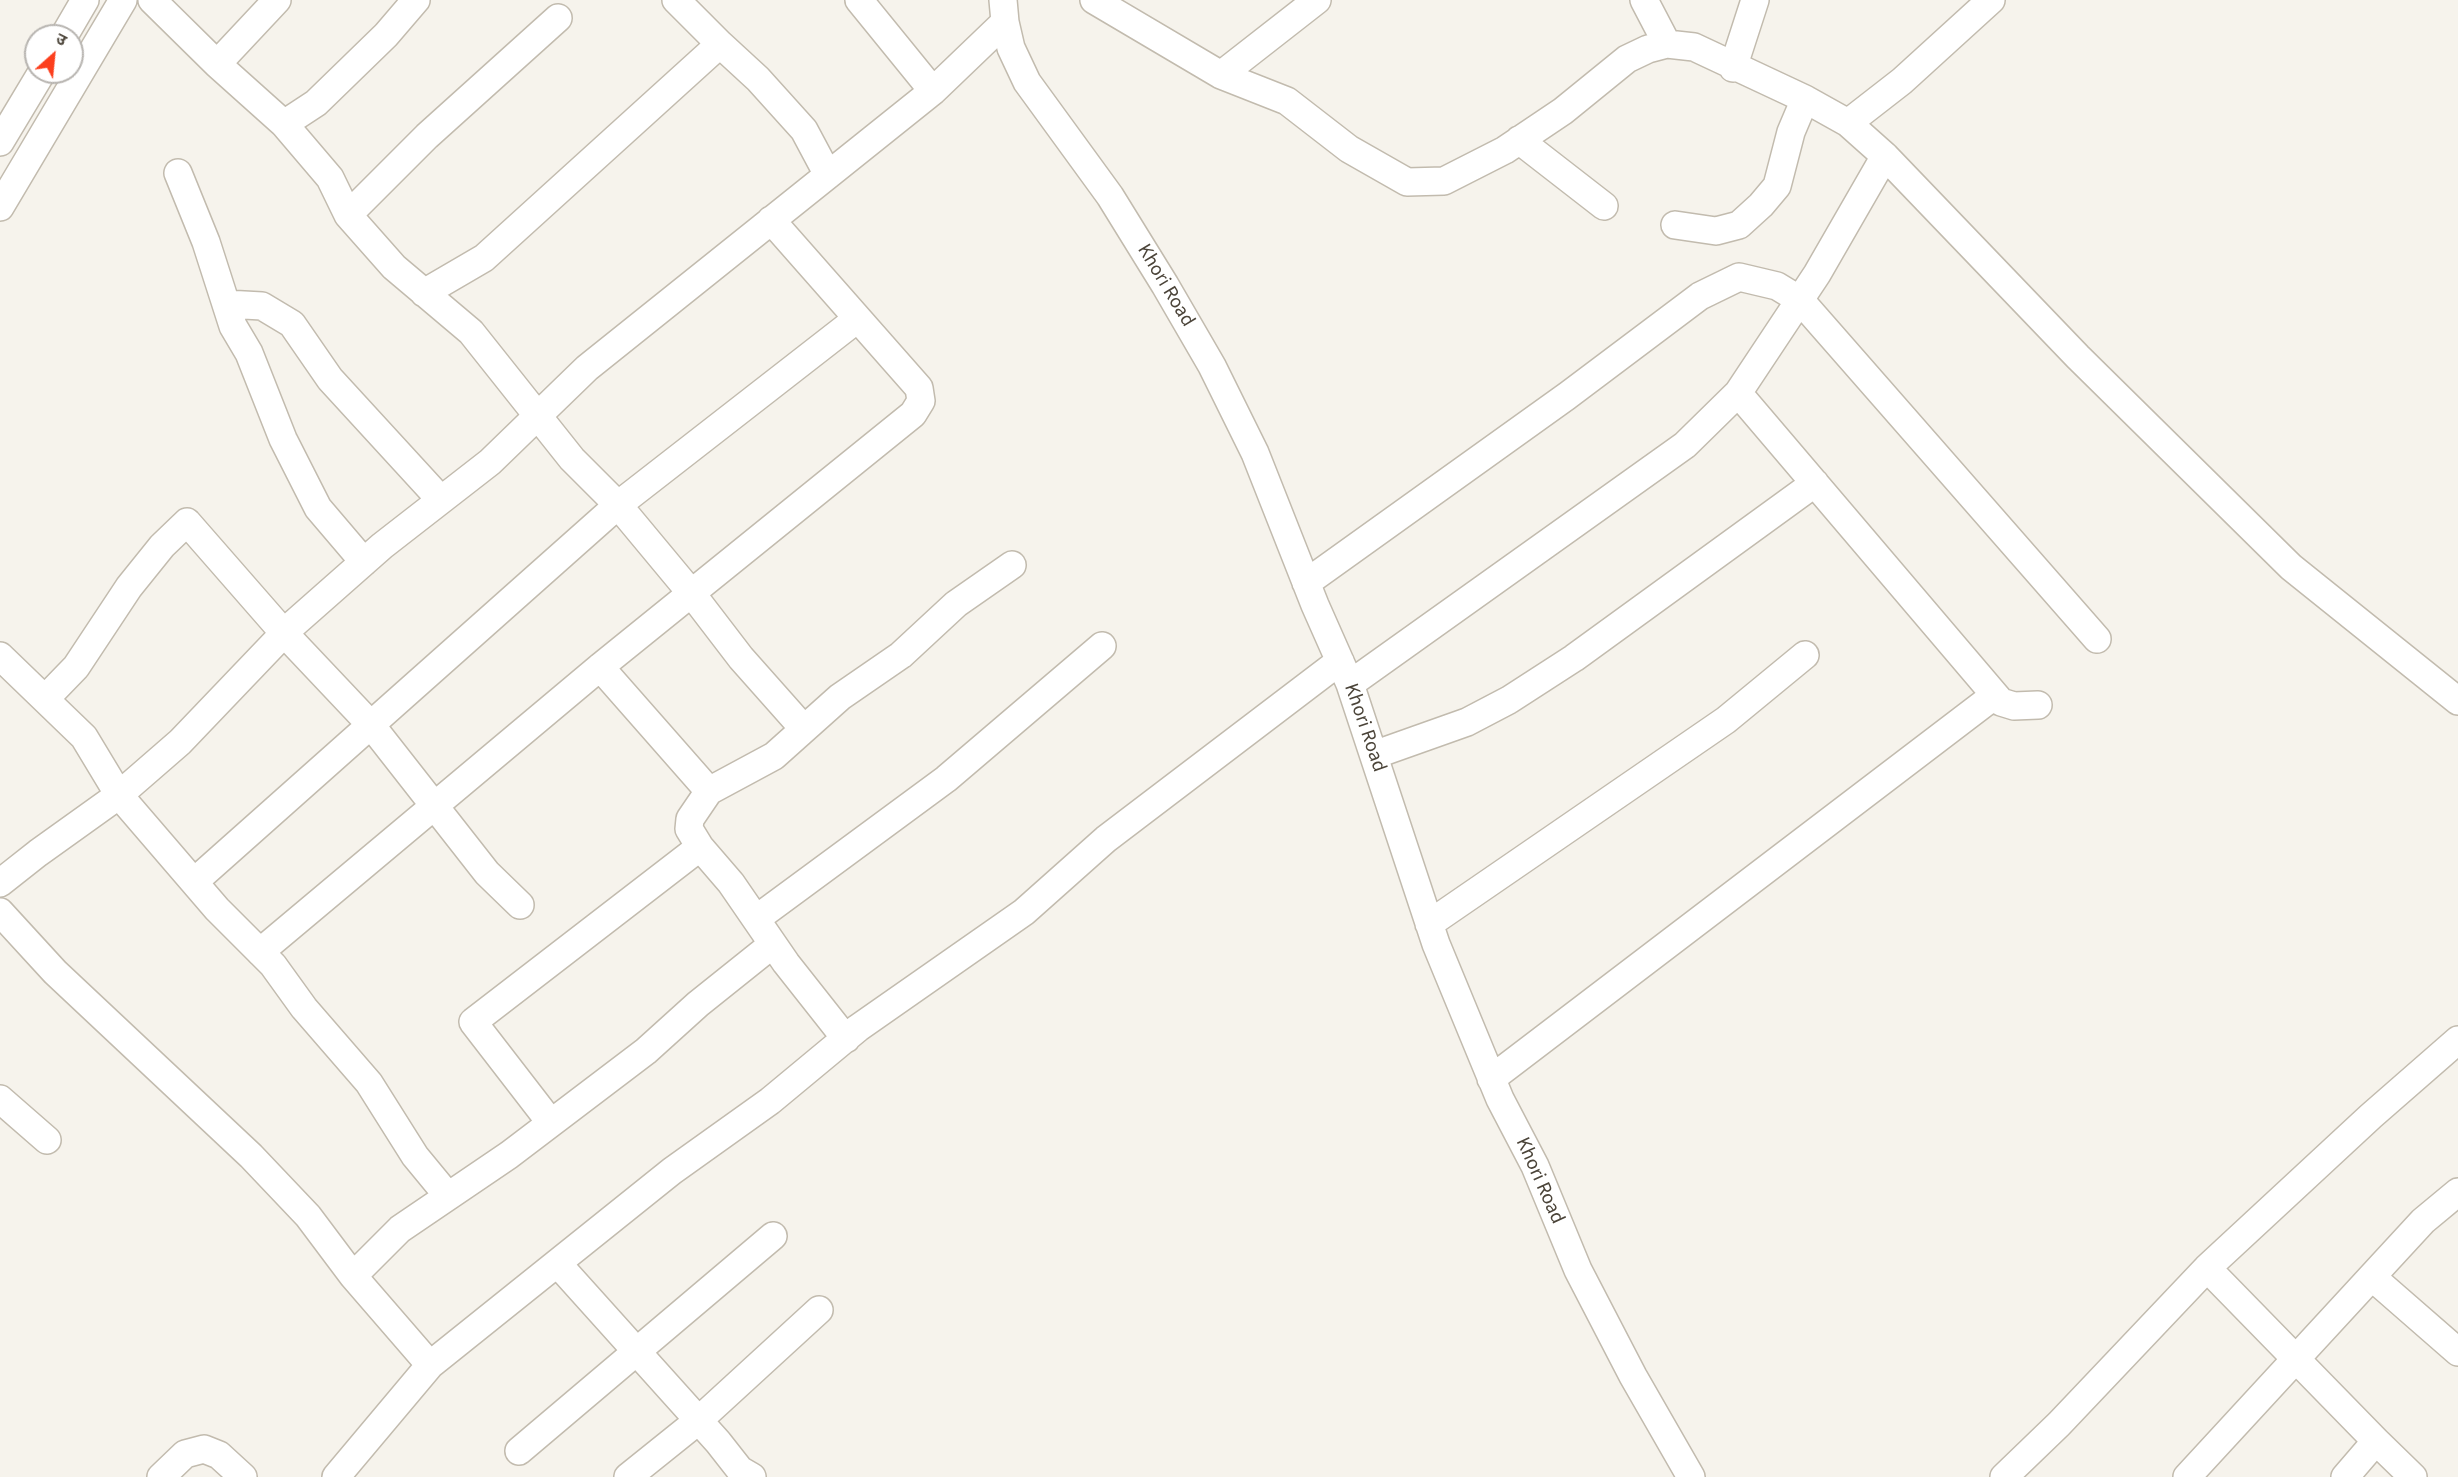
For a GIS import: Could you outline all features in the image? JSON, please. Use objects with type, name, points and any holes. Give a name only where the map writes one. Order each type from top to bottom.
[{"type":"street","points":[[71,24],[85,0]]},
{"type":"street","points":[[0,207],[123,0]]},
{"type":"street","points":[[152,0],[217,64],[284,124],[330,178],[348,215],[394,267],[471,332],[572,459],[618,504],[741,658],[804,729]]},
{"type":"street","points":[[217,64],[277,0]]},
{"type":"street","points":[[284,124],[316,104],[386,35],[416,0]]},
{"type":"street","points":[[676,0],[758,80],[804,130],[828,175]]},
{"type":"street","points":[[859,0],[933,91]]},
{"type":"street","points":[[1221,75],[1317,0]]},
{"type":"street","points":[[1644,0],[1667,44]]},
{"type":"street","points":[[1733,68],[1755,0]]},
{"type":"street","points":[[1100,1],[1221,75],[1287,100],[1349,149],[1407,182],[1444,181],[1519,140],[1563,111],[1627,58],[1667,44],[1694,47],[1733,68],[1805,99],[1848,123],[1885,156],[2127,407],[2291,567],[2458,702]]},
{"type":"street","points":[[1848,123],[1902,81],[1980,3]]},
{"type":"street","points":[[0,884],[38,853],[119,795],[180,742],[284,633],[364,562],[490,462],[586,368],[933,91],[1004,11]]},
{"type":"street","name":"Khori Road","points":[[1004,11],[1011,48],[1027,82],[1110,196],[1212,366],[1255,453],[1306,583],[1345,673],[1429,924],[1491,1078],[1535,1166],[1578,1270],[1691,1477]]},
{"type":"street","points":[[348,215],[470,96],[558,18]]},
{"type":"street","points":[[424,293],[484,258],[720,44]]},
{"type":"street","points":[[0,142],[35,84]]},
{"type":"street","points":[[1675,225],[1716,231],[1738,225],[1761,205],[1777,186],[1791,132],[1805,99]]},
{"type":"street","points":[[1519,140],[1604,206]]},
{"type":"street","points":[[336,1477],[430,1365],[672,1171],[770,1101],[846,1039],[943,967],[1024,912],[1106,839],[1345,673],[1684,445],[1738,393],[1800,300],[1885,156]]},
{"type":"street","points":[[178,173],[206,242],[233,326],[249,353],[283,439],[318,508],[364,562]]},
{"type":"street","points":[[260,952],[600,668],[912,414],[921,401],[919,388],[771,220]]},
{"type":"street","points":[[1306,583],[1567,396],[1700,296],[1739,277],[1777,286],[1800,300],[2097,639]]},
{"type":"street","points":[[226,304],[261,306],[292,324],[330,379],[441,500]]},
{"type":"street","points":[[194,882],[618,504],[857,319]]},
{"type":"street","points":[[1738,393],[2001,702],[2014,706],[2038,705]]},
{"type":"street","points":[[1374,755],[1467,722],[1509,700],[1574,658],[1815,483]]},
{"type":"street","points":[[45,699],[76,667],[129,587],[162,546],[187,522],[284,633],[371,725],[487,873],[520,905]]},
{"type":"street","points":[[846,1039],[773,944],[731,883],[700,847],[689,829],[690,819],[709,791],[774,756],[840,697],[901,654],[956,604],[1012,566]]},
{"type":"street","points":[[756,919],[946,779],[1102,646]]},
{"type":"street","points":[[1429,924],[1726,720],[1805,654]]},
{"type":"street","points":[[0,656],[84,737],[119,795],[217,909],[260,952],[369,1083],[415,1156],[448,1196]]},
{"type":"street","points":[[600,668],[709,791]]},
{"type":"street","points":[[1491,1078],[1995,695]]},
{"type":"street","points":[[552,1123],[473,1023],[700,847]]},
{"type":"street","points":[[0,912],[55,972],[251,1156],[308,1216],[353,1276],[430,1365]]},
{"type":"street","points":[[353,1276],[400,1229],[552,1123],[646,1051],[698,1004],[773,944]]},
{"type":"street","points":[[2004,1477],[2059,1424],[2207,1268],[2371,1116],[2458,1040]]},
{"type":"street","points":[[0,1099],[48,1140]]},
{"type":"street","points":[[2187,1477],[2423,1221],[2458,1192]]},
{"type":"street","points":[[519,1450],[773,1236]]},
{"type":"street","points":[[558,1264],[699,1420],[742,1475]]},
{"type":"street","points":[[2207,1268],[2413,1477]]},
{"type":"street","points":[[2372,1277],[2458,1352]]},
{"type":"street","points":[[628,1477],[699,1420],[819,1310]]},
{"type":"street","points":[[2345,1477],[2376,1441]]},
{"type":"street","points":[[161,1477],[184,1454],[204,1449],[219,1455],[243,1477]]}]
